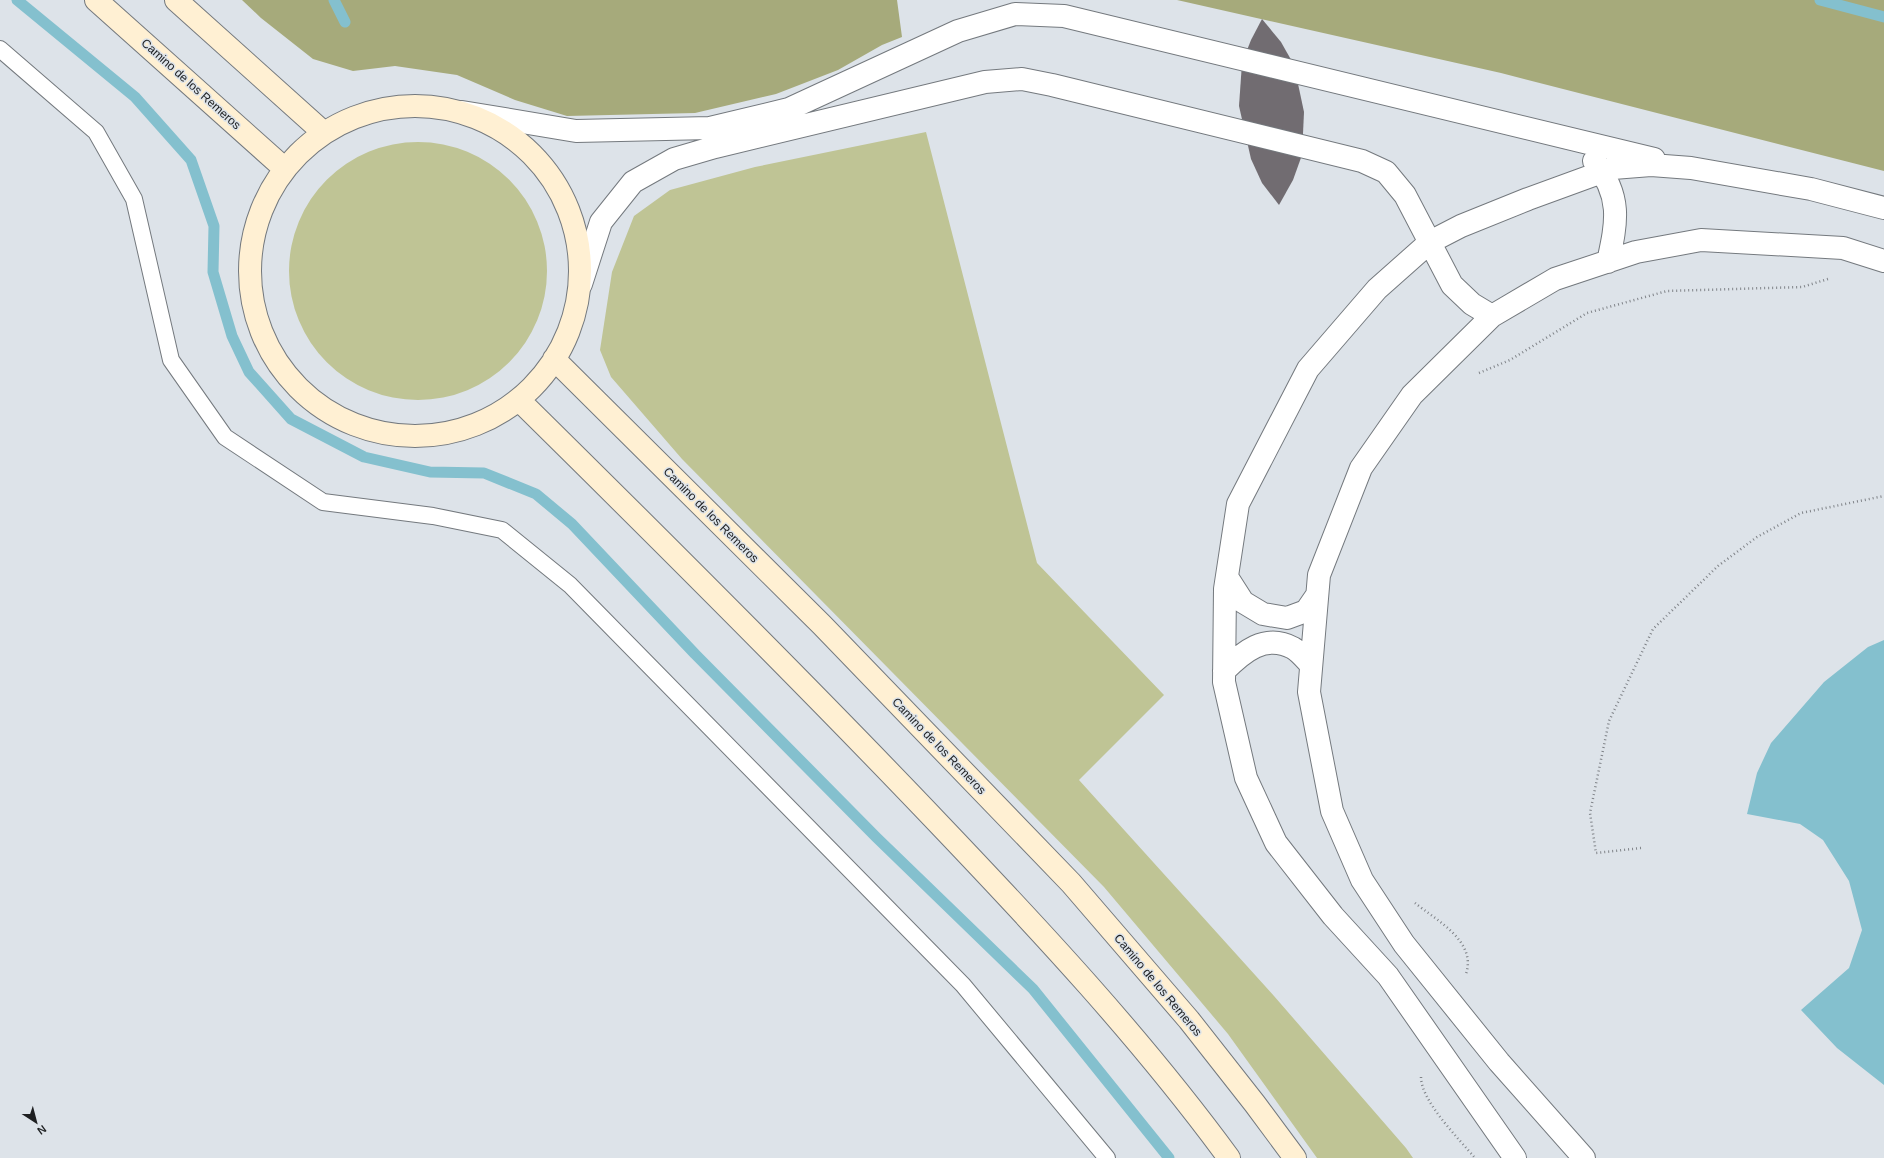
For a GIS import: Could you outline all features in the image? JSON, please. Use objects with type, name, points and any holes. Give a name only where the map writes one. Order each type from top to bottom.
[{"type":"main road","name":"Camino de los Remeros","points":[[96,0],[285,169]]},
{"type":"main road","points":[[176,0],[324,133]]},
{"type":"main road","points":[[417,105],[462,112],[503,130],[538,159],[563,196],[578,239],[581,284],[571,328],[550,368],[519,400],[479,424],[435,436],[390,435],[346,423],[308,399],[277,366],[257,325],[248,280],[252,236],[268,193],[295,156],[324,133],[330,128],[372,111],[417,105]]},
{"type":"main road","name":"Camino de los Remeros","points":[[554,359],[822,625],[1071,883],[1189,1020],[1295,1158]]},
{"type":"main road","points":[[519,400],[790,668],[1046,936],[1148,1054],[1229,1158]]},
{"type":"street","points":[[462,112],[576,131],[710,128],[789,109],[958,31],[1015,14],[1064,16],[1691,168],[1811,189],[1884,208]]},
{"type":"street","points":[[581,284],[601,222],[633,182],[674,159],[715,147],[985,82],[1022,79],[1052,85],[1362,161],[1386,172],[1405,195],[1452,285],[1472,304],[1492,316]]},
{"type":"street","points":[[1576,140],[1602,172],[1615,202],[1615,229],[1608,262]]},
{"type":"street","points":[[1515,1158],[1388,976],[1332,916],[1276,844],[1246,778],[1224,682],[1225,589],[1238,504],[1308,369],[1377,289],[1430,242],[1461,226],[1613,168],[1651,165],[1691,168]]},
{"type":"street","points":[[1584,1158],[1499,1062],[1404,944],[1362,880],[1332,811],[1309,692],[1319,575],[1361,468],[1412,395],[1492,316],[1555,279],[1636,252],[1701,240],[1843,248],[1884,261]]},
{"type":"street","points":[[1227,578],[1243,602],[1263,614],[1287,618],[1306,611],[1317,595]]},
{"type":"street","points":[[1224,671],[1243,653],[1261,644],[1278,643],[1294,648],[1312,665]]},
{"type":"lane","points":[[0,49],[96,132],[134,199],[172,360],[224,437],[323,502],[433,516],[502,530],[570,585],[963,985],[1107,1158]]},
{"type":"path","points":[[1477,374],[1510,360],[1587,313],[1660,293],[1668,291],[1802,287],[1832,277]]},
{"type":"path","points":[[1641,848],[1596,853],[1590,813],[1609,721],[1653,629],[1718,566],[1757,537],[1801,513],[1884,496]]},
{"type":"path","points":[[1410,899],[1458,936],[1466,950],[1467,971],[1453,1005]]},
{"type":"path","points":[[1435,1042],[1421,1071],[1421,1084],[1426,1098],[1475,1158]]},
{"type":"green space","points":[[242,0],[897,0],[902,37],[882,45],[838,70],[776,94],[695,113],[567,116],[515,100],[457,75],[395,66],[353,71],[313,59],[261,18]]},
{"type":"green space","points":[[1177,0],[1884,0],[1884,171],[1501,73]]},
{"type":"green space","points":[[926,132],[1037,563],[1164,695],[1079,780],[1274,996],[1413,1158],[1317,1158],[1228,1034],[1104,887],[682,459],[611,377],[600,350],[612,272],[634,216],[670,190],[755,167]]},
{"type":"green space","points":[[418,142],[443,145],[479,157],[500,171],[518,189],[532,210],[537,222],[544,246],[547,271],[544,296],[532,332],[518,353],[500,371],[479,385],[467,390],[443,397],[418,400],[393,397],[357,385],[336,371],[318,353],[304,332],[299,320],[292,296],[289,271],[292,246],[304,210],[318,189],[336,171],[357,157],[369,152],[393,145]]},
{"type":"water","points":[[1884,640],[1884,1085],[1837,1048],[1801,1010],[1849,968],[1862,930],[1849,881],[1823,840],[1800,824],[1747,814],[1757,773],[1771,743],[1824,682],[1868,647]]},
{"type":"building","points":[[1262,19],[1281,42],[1294,65],[1304,112],[1302,155],[1293,180],[1279,205],[1262,183],[1251,159],[1239,106],[1242,63],[1251,40]]},
{"type":"waterway","points":[[17,0],[135,97],[191,160],[214,226],[213,272],[232,336],[249,372],[291,419],[364,457],[430,472],[484,473],[536,494],[572,524],[695,654],[877,838],[1033,989],[1169,1158]]},
{"type":"waterway","points":[[334,0],[345,22]]},
{"type":"waterway","points":[[1820,0],[1884,17]]}]
